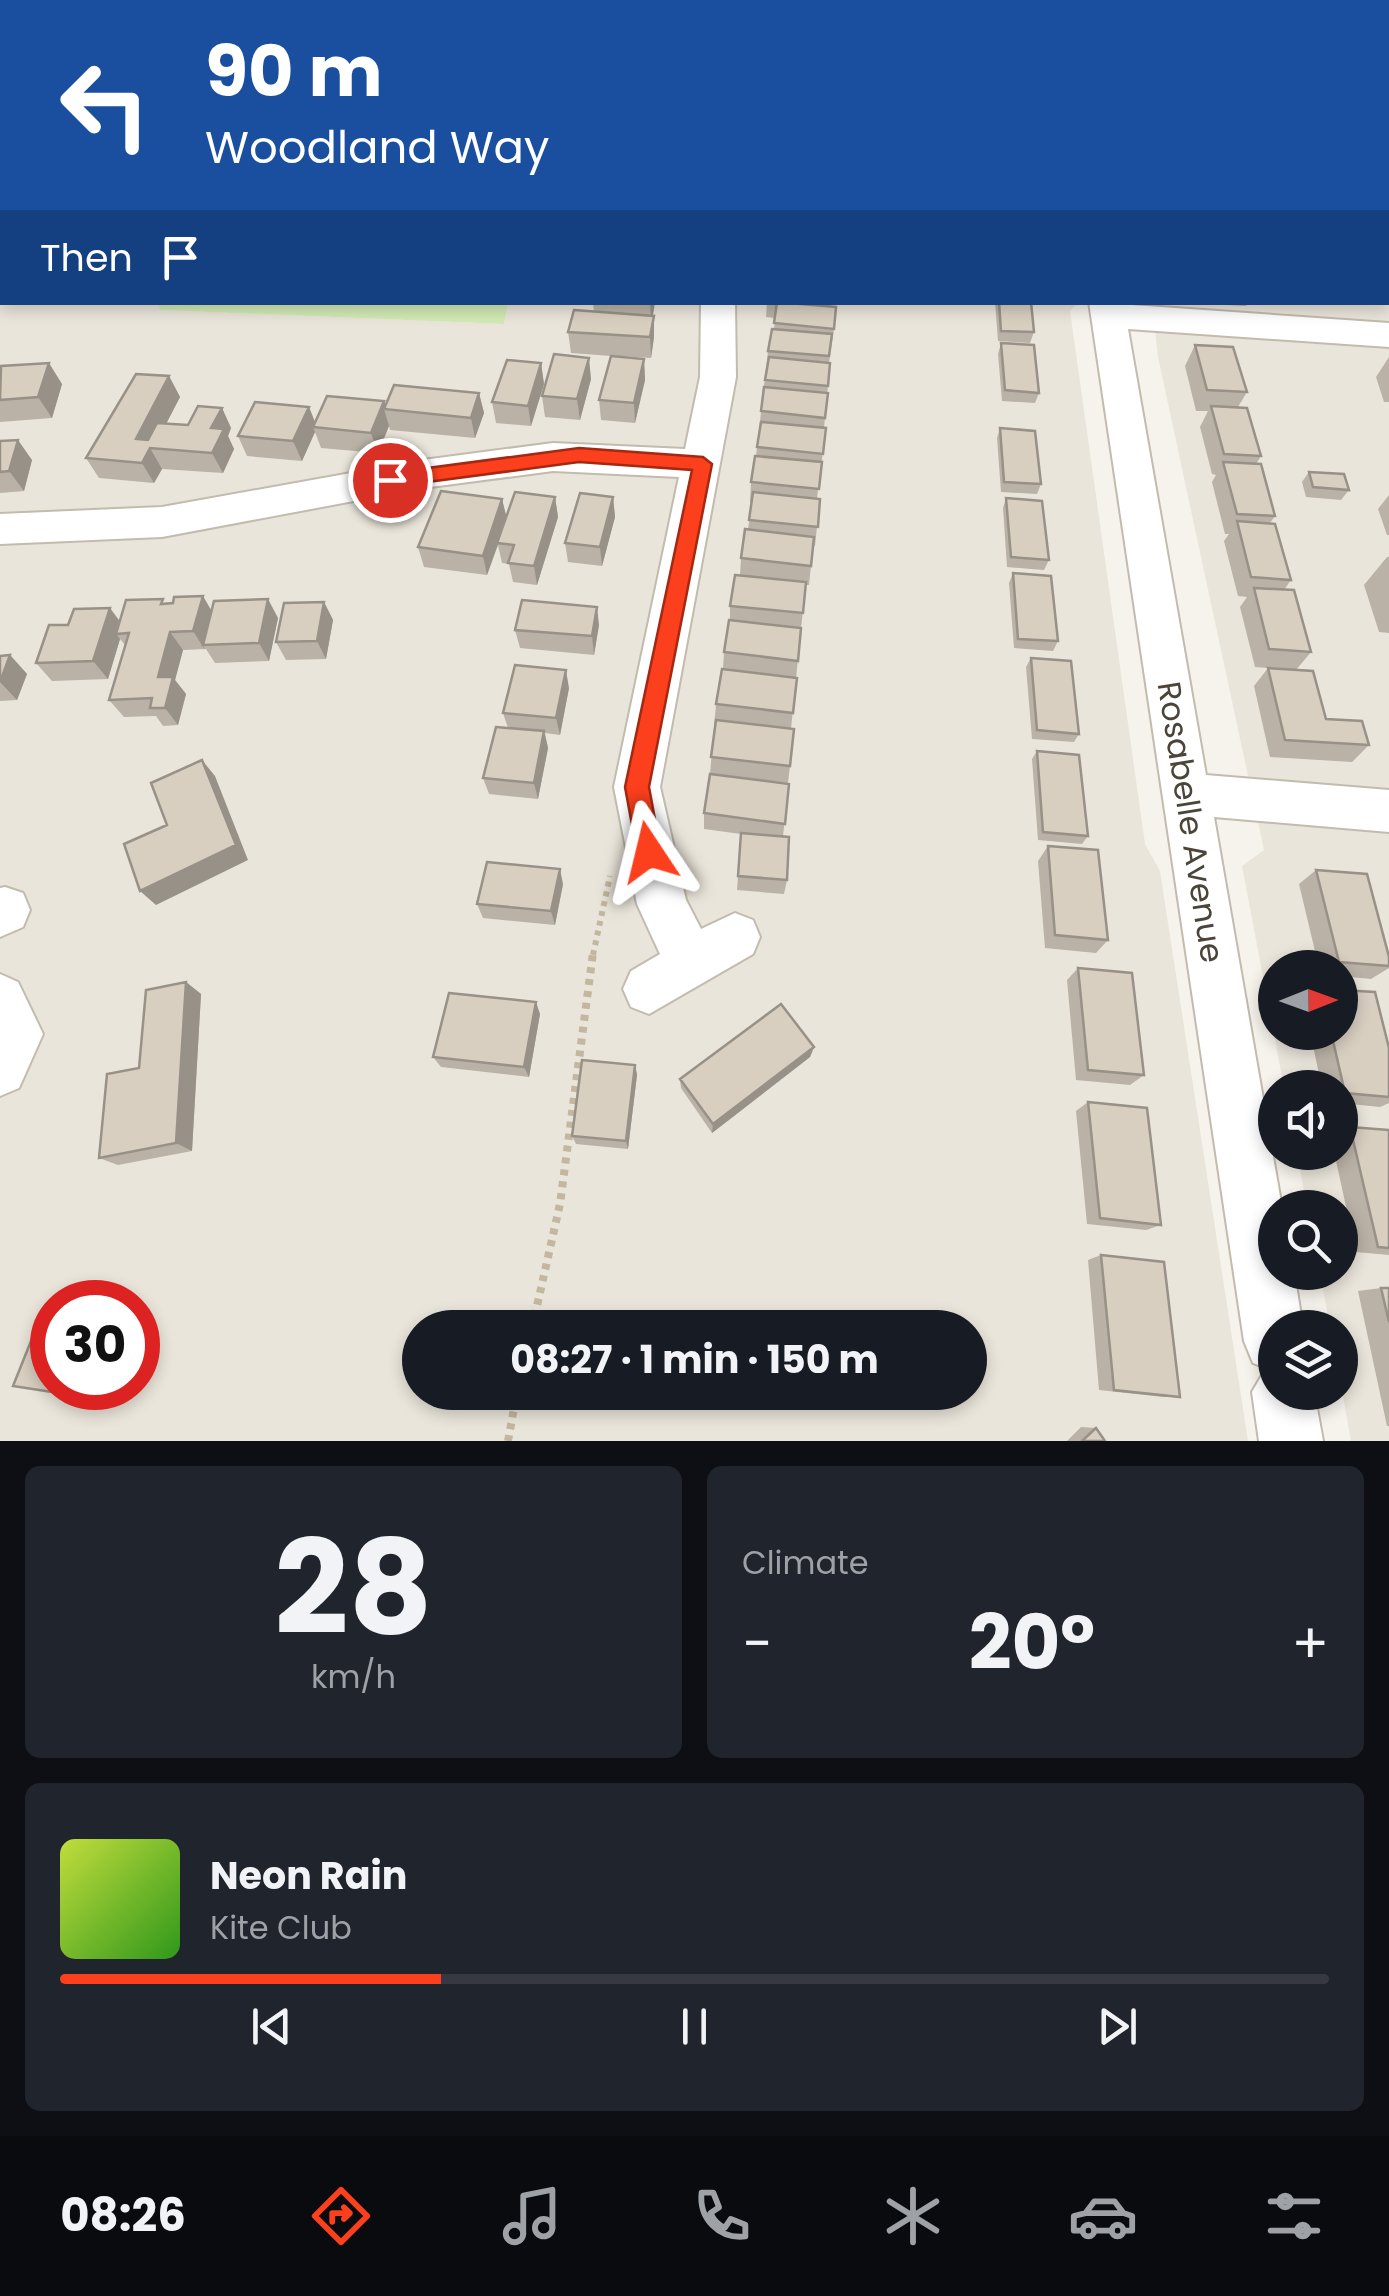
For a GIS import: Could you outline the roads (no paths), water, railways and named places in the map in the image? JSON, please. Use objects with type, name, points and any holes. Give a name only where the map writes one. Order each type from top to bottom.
[{"type":"street","points":[[718,305],[718,378],[637,787],[662,904],[670,975],[735,937]]},
{"type":"street","points":[[1107,310],[1389,334]]},
{"type":"street","name":"Rosabelle Avenue","points":[[1107,310],[1270,1310]]},
{"type":"street","points":[[0,529],[103,528],[182,520],[423,474],[553,457],[627,457],[703,464]]},
{"type":"street","points":[[1186,794],[1389,811]]},
{"type":"street","points":[[0,1000],[16,1034],[0,1069]]},
{"type":"street","points":[[1287,1410],[1291,1441]]}]
